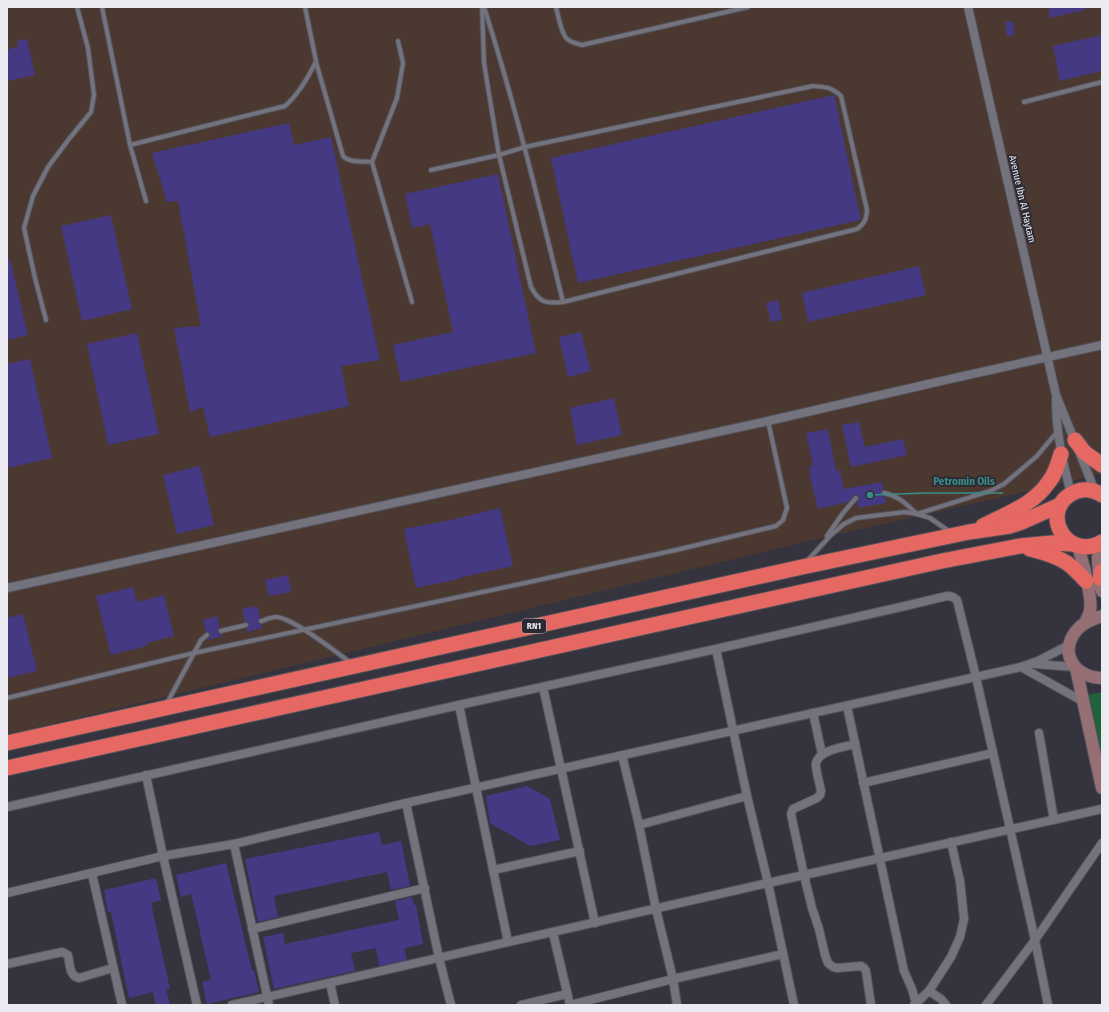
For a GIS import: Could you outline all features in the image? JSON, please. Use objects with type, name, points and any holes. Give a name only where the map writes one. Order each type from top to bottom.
[{"type":"highway","points":[[1075,440],[1086,453],[1102,465]]},
{"type":"highway","points":[[962,534],[1026,504],[1040,494],[1057,468],[1061,454]]},
{"type":"highway","points":[[1071,494],[1078,491],[1087,490],[1098,493]]},
{"type":"highway","name":"RN1","points":[[7,743],[802,566],[962,534],[1010,526],[1060,505],[1064,499],[1071,494]]},
{"type":"highway","points":[[1060,505],[1057,514],[1061,532],[1066,539],[1076,545]]},
{"type":"highway","points":[[7,768],[911,568],[1020,546],[1052,543],[1089,547],[1101,542]]},
{"type":"highway","points":[[1020,546],[1056,557],[1097,580]]},
{"type":"street","name":"Avenue Ibn Al Haytam","points":[[968,7],[1048,356],[1056,395],[1061,454],[1071,494]]},
{"type":"street","points":[[7,588],[768,421],[950,378],[1102,345]]},
{"type":"street","name":"Avenue Ibn Al Haytam","points":[[1056,395],[1098,493]]},
{"type":"street","points":[[1085,622],[1090,612],[1090,606],[1097,580],[1098,558],[1101,542]]},
{"type":"street","points":[[1076,545],[1097,580]]},
{"type":"street","points":[[7,807],[947,596],[957,600],[976,677],[1035,940],[1048,1005]]},
{"type":"street","points":[[1102,616],[1085,622],[1076,630],[1069,645],[1070,657],[1076,668],[1084,702],[1102,788]]},
{"type":"street","points":[[7,893],[163,856],[234,844],[406,803],[1021,667],[1047,657],[1069,645]]},
{"type":"street","points":[[716,649],[794,1005]]},
{"type":"street","points":[[1031,664],[1076,668],[1082,673],[1102,678]]},
{"type":"street","points":[[1021,667],[1084,702]]},
{"type":"street","points":[[543,687],[595,923]]},
{"type":"street","points":[[459,705],[508,942]]},
{"type":"street","points":[[847,706],[904,971],[912,989],[915,1004]]},
{"type":"street","points":[[813,713],[822,754]]},
{"type":"street","points":[[1039,733],[1054,820]]},
{"type":"street","points":[[855,744],[822,754],[816,764],[821,791],[820,795],[817,798],[793,809],[791,814],[812,908],[828,963],[837,968],[861,966],[864,968],[866,971],[871,1005]]},
{"type":"street","points":[[863,783],[993,753]]},
{"type":"street","points":[[622,755],[673,979],[677,1005]]},
{"type":"street","points":[[146,775],[196,1005]]},
{"type":"street","points":[[639,825],[747,796]]},
{"type":"street","points":[[406,803],[439,958],[451,1005]]},
{"type":"street","points":[[232,1005],[268,1001],[330,983],[508,942],[1102,809]]},
{"type":"street","points":[[915,1004],[929,991],[951,957],[960,937],[964,918],[960,881],[951,842]]},
{"type":"street","points":[[986,1005],[1035,940],[1102,843]]},
{"type":"street","points":[[234,844],[268,1001]]},
{"type":"street","points":[[493,870],[580,851]]},
{"type":"street","points":[[92,874],[122,1005]]},
{"type":"street","points":[[252,929],[424,888]]},
{"type":"street","points":[[552,933],[570,1005],[673,979],[783,954]]},
{"type":"street","points":[[7,964],[62,952],[68,955],[72,974],[76,977],[80,978],[113,968]]},
{"type":"street","points":[[330,983],[335,1005]]},
{"type":"street","points":[[929,991],[946,1005]]},
{"type":"street","points":[[521,1005],[567,994]]},
{"type":"lane","points":[[46,320],[24,228],[33,196],[48,167],[91,112],[94,95],[88,48],[77,7]]},
{"type":"lane","points":[[102,7],[130,146],[146,201]]},
{"type":"lane","points":[[305,7],[316,61],[343,156],[346,160],[372,162]]},
{"type":"lane","points":[[483,7],[501,59],[525,147],[562,302]]},
{"type":"lane","points":[[431,170],[499,155],[525,147],[813,86],[827,87],[835,90],[841,96],[867,210],[866,218],[863,225],[857,229],[562,302],[543,302],[536,296],[531,287],[499,155],[484,63],[483,7]]},
{"type":"lane","points":[[556,7],[563,33],[567,39],[582,45],[748,7]]},
{"type":"lane","points":[[398,42],[403,63],[397,98],[372,162],[412,302]]},
{"type":"lane","points":[[130,146],[285,106],[293,100],[301,89],[316,61]]},
{"type":"lane","points":[[1024,102],[1102,82]]},
{"type":"lane","points":[[7,698],[194,653],[526,583],[776,526],[783,520],[787,508],[768,421]]},
{"type":"lane","points":[[917,514],[990,491],[1004,484],[1037,456],[1058,432]]},
{"type":"lane","points":[[884,493],[902,499],[917,514]]},
{"type":"lane","points":[[822,545],[843,513],[856,498]]},
{"type":"lane","points":[[802,566],[844,524],[856,518],[905,512],[930,518],[962,534]]},
{"type":"lane","points":[[260,621],[277,617],[293,623],[356,666]]},
{"type":"lane","points":[[221,631],[246,625]]},
{"type":"lane","points":[[165,707],[201,640],[207,634]]},
{"type":"shaded area","points":[[7,7],[1102,7],[1102,474],[800,543],[7,735]]},
{"type":"green space","points":[[1102,692],[1102,759],[1088,695]]},
{"type":"building","points":[[1048,7],[1084,7],[1085,10],[1050,18]]},
{"type":"building","points":[[1013,21],[1015,35],[1007,36],[1005,22]]},
{"type":"building","points":[[1102,35],[1102,71],[1060,81],[1053,46]]},
{"type":"building","points":[[27,39],[35,75],[8,81],[7,50],[18,46],[17,41]]},
{"type":"building","points":[[834,95],[861,220],[578,283],[551,158]]},
{"type":"building","points":[[289,123],[294,145],[331,137],[380,360],[341,366],[349,406],[210,437],[203,407],[190,412],[174,328],[201,326],[178,201],[167,202],[152,153]]},
{"type":"building","points":[[498,174],[536,353],[401,382],[393,345],[453,332],[430,224],[412,228],[405,194]]},
{"type":"building","points":[[111,215],[132,309],[82,321],[61,226]]},
{"type":"building","points":[[10,259],[28,335],[7,340],[7,260]]},
{"type":"building","points":[[919,266],[926,295],[808,322],[802,293]]},
{"type":"building","points":[[778,300],[782,320],[771,322],[766,303]]},
{"type":"building","points":[[581,332],[591,371],[568,377],[559,337]]},
{"type":"building","points":[[137,333],[159,434],[108,445],[87,344]]},
{"type":"building","points":[[30,359],[52,458],[7,468],[7,364]]},
{"type":"building","points":[[614,398],[622,435],[577,445],[570,408]]},
{"type":"building","points":[[859,422],[865,447],[903,439],[907,455],[851,467],[842,425]]},
{"type":"building","points":[[828,429],[836,471],[840,470],[844,489],[882,482],[883,490],[881,491],[881,494],[885,497],[886,503],[858,508],[857,503],[859,497],[858,495],[855,495],[848,502],[818,509],[810,477],[809,466],[813,465],[806,433]]},
{"type":"building","points":[[200,466],[214,525],[177,534],[163,475]]},
{"type":"building","points":[[500,508],[513,566],[416,588],[404,529]]},
{"type":"building","points":[[288,575],[291,592],[269,596],[265,580]]},
{"type":"building","points":[[133,587],[137,602],[164,595],[174,636],[147,643],[147,646],[111,655],[96,596]]},
{"type":"building","points":[[257,606],[260,618],[258,622],[261,624],[262,628],[247,632],[249,625],[248,622],[245,622],[242,609]]},
{"type":"building","points":[[23,614],[37,671],[7,678],[7,618]]},
{"type":"building","points":[[217,616],[220,628],[218,632],[223,636],[208,640],[210,634],[209,632],[206,632],[203,620]]},
{"type":"building","points":[[527,786],[550,799],[560,840],[530,846],[490,823],[486,796]]},
{"type":"building","points":[[379,832],[382,845],[401,841],[410,886],[391,890],[387,872],[274,896],[278,917],[258,922],[245,859]]},
{"type":"building","points":[[226,863],[252,970],[254,970],[259,992],[207,1004],[202,982],[211,980],[191,894],[181,897],[176,875]]},
{"type":"building","points":[[156,878],[161,900],[151,903],[170,989],[166,989],[170,1005],[156,1005],[153,992],[129,998],[111,912],[108,912],[104,890]]},
{"type":"building","points":[[412,897],[414,905],[416,905],[423,944],[404,948],[407,960],[379,966],[376,948],[351,953],[355,971],[274,989],[263,937],[283,933],[285,944],[399,920],[395,901]]},
{"type":"place","name":"Petromin Oils","points":[[870,495]]}]
